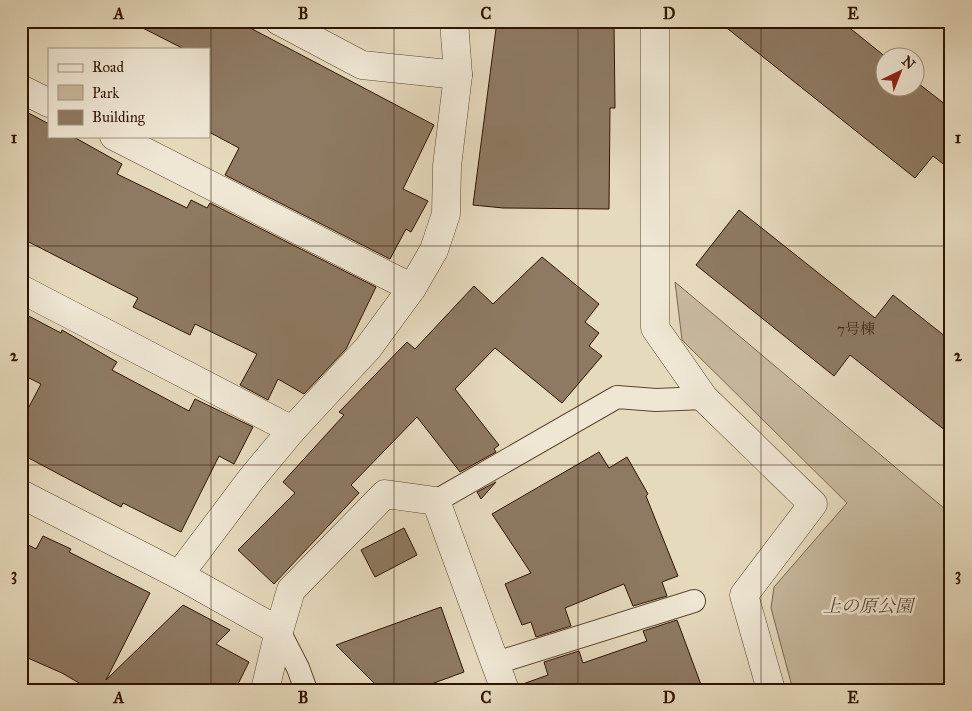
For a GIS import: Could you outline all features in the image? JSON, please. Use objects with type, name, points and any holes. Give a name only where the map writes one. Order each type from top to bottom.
[{"type":"street","points":[[279,21],[362,65],[458,75]]},
{"type":"street","points":[[179,575],[252,478],[292,430],[368,348],[412,288],[434,250],[446,214],[447,166],[458,75],[454,21]]},
{"type":"street","points":[[655,21],[656,328],[704,398],[813,504],[744,595],[770,690]]},
{"type":"street","points":[[21,89],[48,102]]},
{"type":"street","points":[[118,138],[412,288]]},
{"type":"street","points":[[21,289],[292,430]]},
{"type":"street","points":[[21,494],[179,575],[279,631]]},
{"type":"street","points":[[265,690],[291,590],[385,494],[436,501],[505,690]]},
{"type":"lane","points":[[436,501],[617,397],[656,400],[704,398]]},
{"type":"lane","points":[[496,663],[694,601]]},
{"type":"lane","points":[[279,631],[298,668],[306,690]]},
{"type":"green space","name":"上の原公園","points":[[675,282],[951,514],[951,690],[793,690],[771,608],[774,587],[847,503],[682,340]]},
{"type":"building","points":[[129,21],[237,21],[434,125],[403,189],[428,201],[411,232],[406,229],[390,259],[225,175],[239,148],[210,133],[210,48],[182,48]]},
{"type":"building","points":[[497,21],[614,21],[615,108],[610,108],[609,209],[503,208],[473,205]]},
{"type":"building","points":[[718,21],[841,21],[875,48],[874,98],[924,98],[924,88],[951,109],[951,170],[933,156],[915,178]]},
{"type":"building","points":[[21,109],[48,123],[48,138],[76,138],[122,164],[117,174],[187,208],[191,200],[207,208],[210,203],[376,287],[346,349],[304,394],[278,379],[268,400],[240,385],[257,354],[195,324],[190,335],[133,307],[138,298],[21,238]]},
{"type":"building","points":[[739,210],[875,318],[893,295],[951,341],[951,435],[850,355],[834,376],[696,265]]},
{"type":"building","points":[[542,257],[599,304],[585,322],[599,333],[589,346],[602,356],[562,403],[495,348],[455,389],[499,445],[494,449],[496,452],[460,472],[417,417],[351,485],[359,493],[274,584],[238,550],[295,493],[283,482],[344,415],[339,412],[407,342],[415,349],[474,286],[493,304]]},
{"type":"building","points":[[21,312],[61,333],[62,330],[117,362],[112,370],[189,411],[195,399],[253,427],[234,464],[219,456],[181,532],[123,503],[121,507],[21,454],[21,422],[41,384],[21,374]]},
{"type":"building","points":[[599,452],[609,468],[627,457],[648,494],[646,496],[678,576],[662,582],[667,596],[633,606],[624,584],[565,608],[571,626],[536,637],[531,622],[522,625],[505,584],[531,573],[492,514]]},
{"type":"building","points":[[496,482],[481,499],[477,492]]},
{"type":"building","points":[[404,528],[417,555],[375,577],[361,550]]},
{"type":"building","points":[[43,536],[71,549],[69,552],[150,593],[106,680],[183,605],[230,630],[216,644],[249,662],[235,690],[91,690],[62,673],[21,655],[21,541],[36,549]]},
{"type":"building","points":[[441,607],[464,672],[415,690],[381,690],[336,645]]},
{"type":"building","points":[[677,620],[703,690],[521,690],[520,685],[548,675],[544,662],[579,651],[583,663],[647,641],[643,631]]}]
